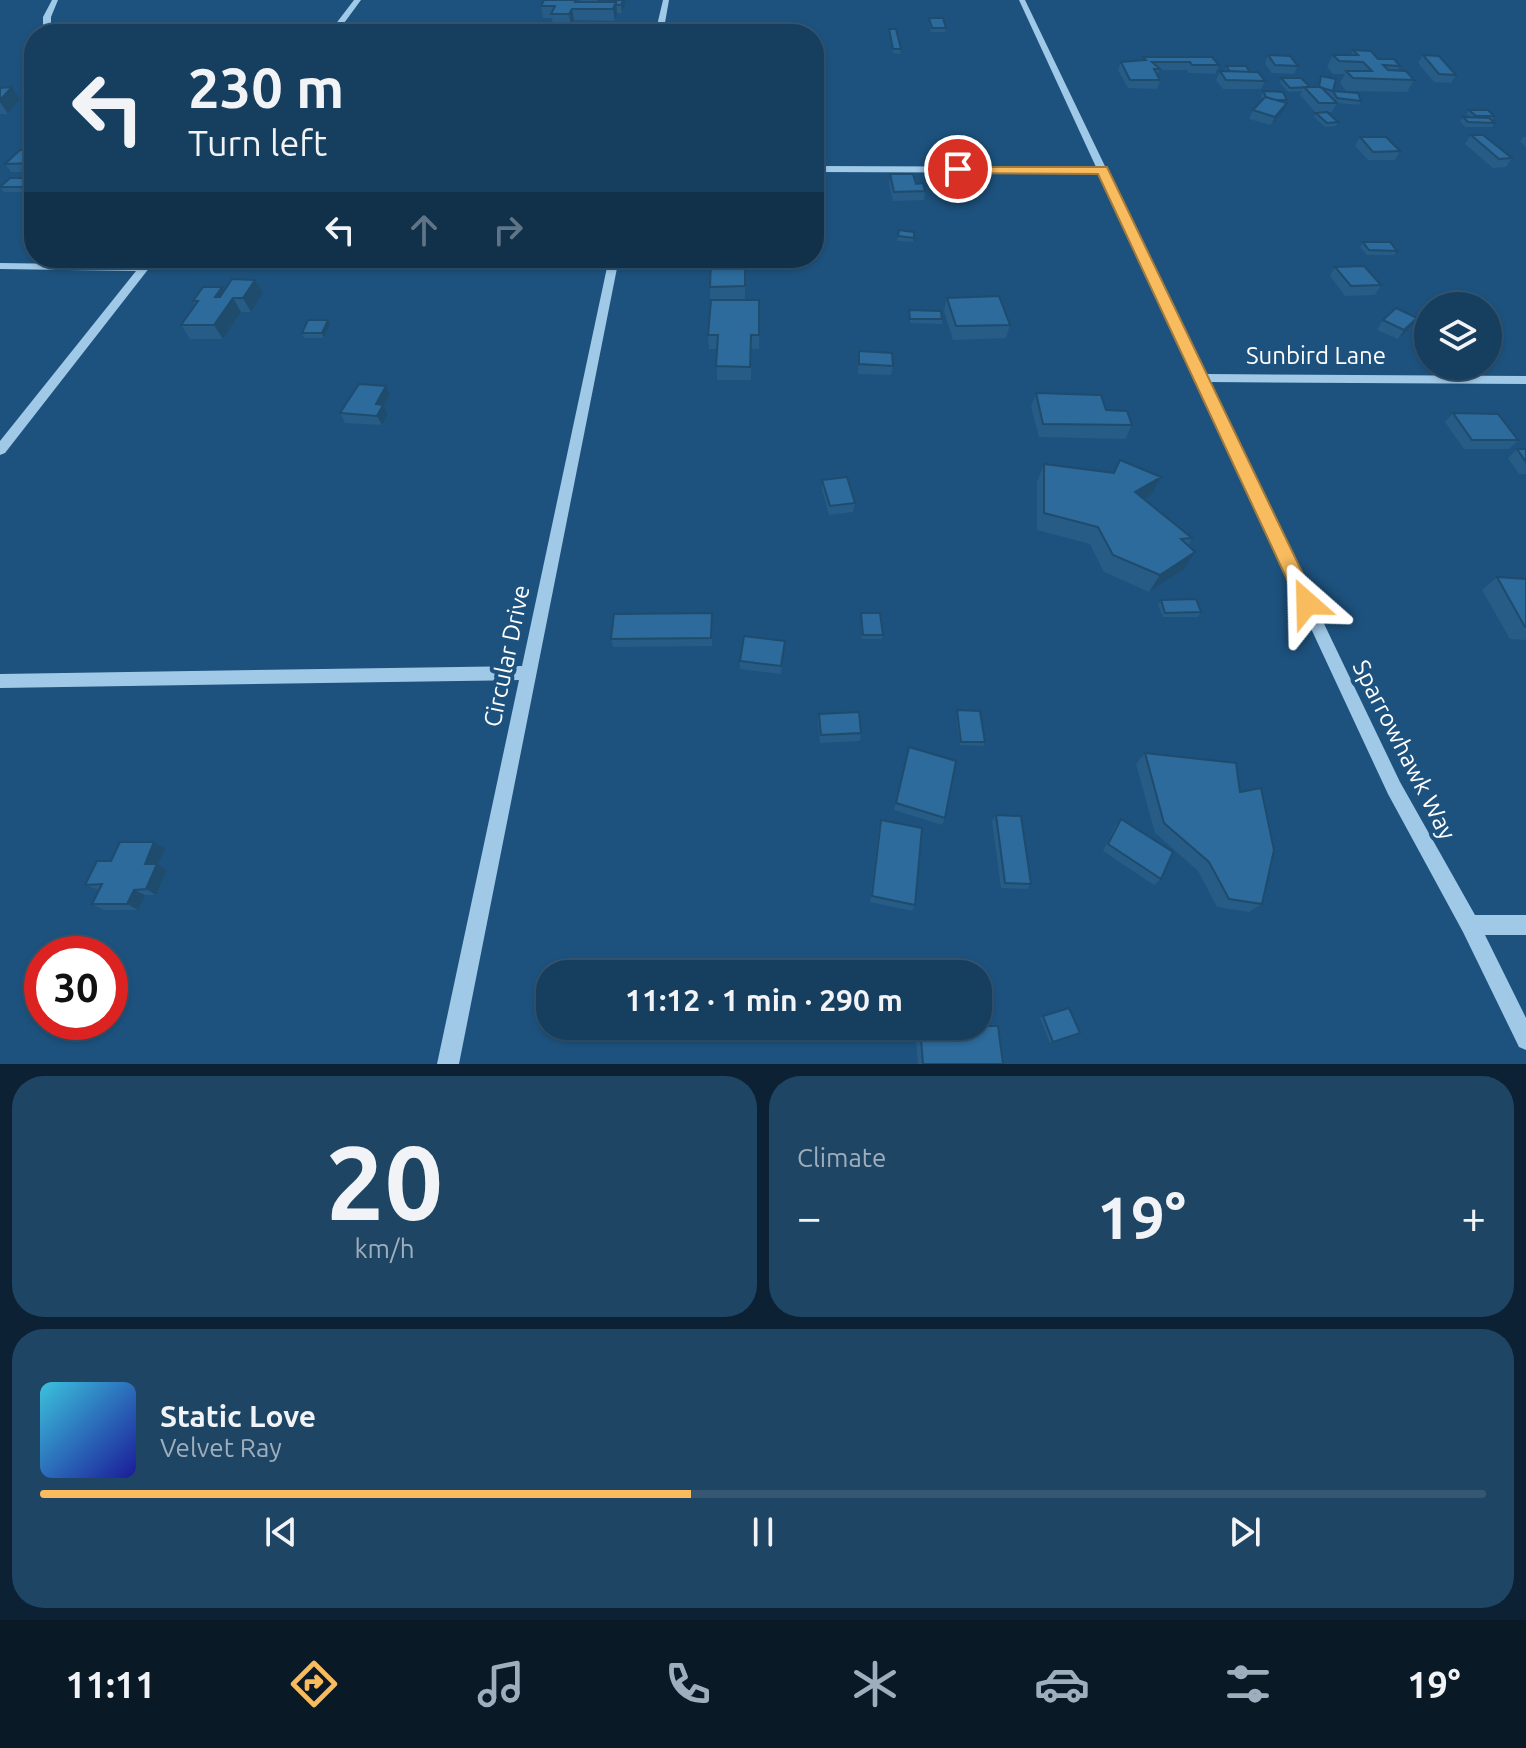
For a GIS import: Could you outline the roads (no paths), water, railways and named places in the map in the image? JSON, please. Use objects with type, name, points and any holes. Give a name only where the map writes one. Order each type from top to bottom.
[{"type":"street","points":[[47,24],[55,0]]},
{"type":"street","points":[[340,24],[358,0]]},
{"type":"street","points":[[661,24],[666,0]]},
{"type":"street","name":"Sparrowhawk Way","points":[[1022,0],[1394,788],[1470,925],[1526,1040]]},
{"type":"street","points":[[824,169],[1102,170]]},
{"type":"street","points":[[0,266],[24,266]]},
{"type":"street","points":[[0,450],[144,268]]},
{"type":"street","name":"Circular Drive","points":[[448,1064],[612,268]]},
{"type":"street","name":"Sunbird Lane","points":[[1202,378],[1526,380]]},
{"type":"street","points":[[0,681],[528,673]]},
{"type":"street","points":[[1470,925],[1526,925]]}]
